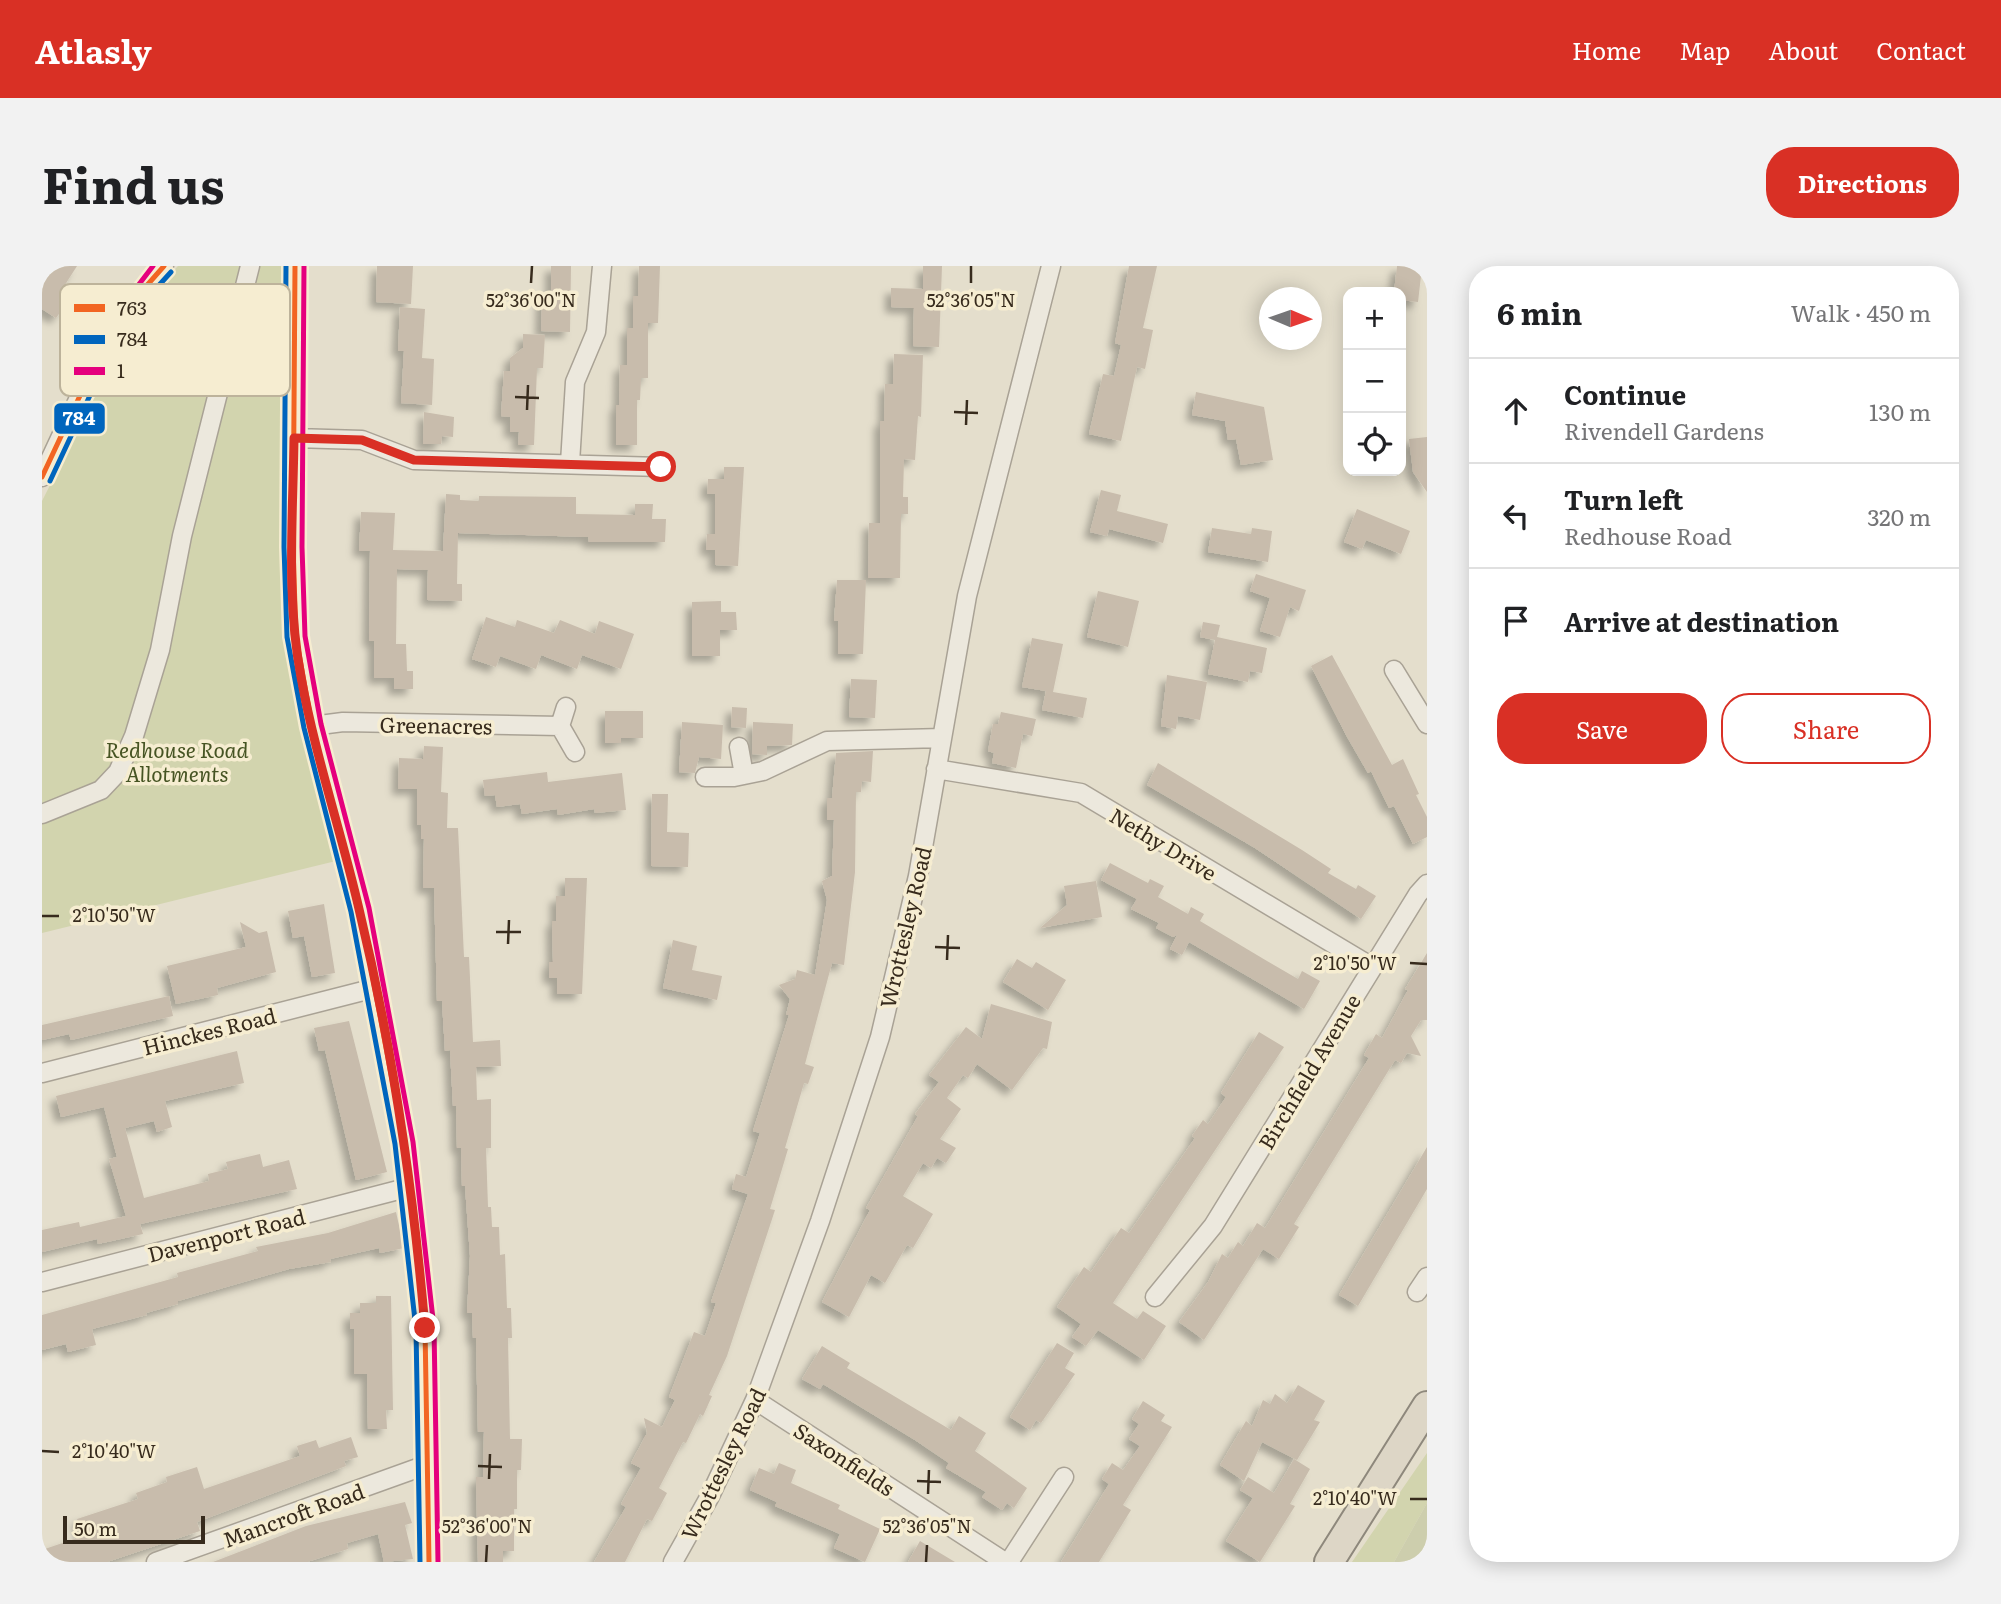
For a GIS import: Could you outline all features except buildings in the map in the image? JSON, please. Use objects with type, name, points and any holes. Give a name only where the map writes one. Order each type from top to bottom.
[{"type":"highway","points":[[1329,1562],[1427,1406]]},
{"type":"street","points":[[148,284],[164,266]]},
{"type":"street","points":[[245,284],[250,266]]},
{"type":"street","points":[[295,266],[293,603],[301,676],[360,910],[410,1187],[425,1328],[429,1562]]},
{"type":"street","points":[[570,463],[576,382],[596,332],[602,266]]},
{"type":"street","name":"Wrottesley Road","points":[[673,1562],[710,1496],[755,1400],[820,1221],[880,1037],[918,876],[963,614],[986,513],[1052,266]]},
{"type":"street","points":[[42,477],[80,396]]},
{"type":"street","points":[[42,814],[101,790],[118,772],[134,736],[160,650],[182,536],[217,396]]},
{"type":"street","points":[[294,438],[362,440],[414,460],[661,467]]},
{"type":"street","points":[[1394,670],[1427,724]]},
{"type":"street","points":[[566,707],[560,726],[575,752]]},
{"type":"street","name":"Greenacres","points":[[312,726],[343,722],[560,726]]},
{"type":"street","points":[[705,777],[744,775],[794,759],[827,741],[942,738]]},
{"type":"street","points":[[739,747],[744,775]]},
{"type":"street","name":"Nethy Drive","points":[[936,769],[1081,793],[1372,967]]},
{"type":"street","name":"Birchfield Avenue","points":[[1155,1297],[1213,1226],[1372,967],[1427,884]]},
{"type":"street","name":"Hinckes Road","points":[[42,1073],[375,988]]},
{"type":"street","name":"Davenport Road","points":[[42,1282],[410,1187]]},
{"type":"street","name":"Saxonfields","points":[[755,1400],[1007,1562]]},
{"type":"street","name":"Mancroft Road","points":[[156,1562],[429,1464]]},
{"type":"street","points":[[1007,1562],[1064,1477]]},
{"type":"street","points":[[209,1544],[215,1562]]},
{"type":"green space","name":"Redhouse Road Allotments","points":[[178,266],[289,266],[289,284],[160,284]]},
{"type":"green space","name":"Redhouse Road Allotments","points":[[95,396],[287,396],[284,634],[340,860],[42,933],[42,501]]},
{"type":"green space","points":[[1427,1453],[1427,1503],[1394,1562],[1352,1562]]},
{"type":"green space","points":[[1427,1503],[1427,1562],[1394,1562]]},
{"type":"transit line","name":"1","points":[[139,284],[153,266]]},
{"type":"transit line","name":"763","points":[[148,284],[164,266]]},
{"type":"transit line","name":"784","points":[[286,266],[286,284]]},
{"type":"transit line","name":"763","points":[[295,266],[293,547],[296,637],[312,726],[360,910],[404,1143],[425,1328],[429,1562]]},
{"type":"transit line","name":"1","points":[[304,266],[302,547],[305,636],[321,724],[369,908],[413,1142],[434,1328],[438,1562]]},
{"type":"transit line","name":"784","points":[[160,284],[171,272]]},
{"type":"transit line","name":"763","points":[[42,477],[80,396]]},
{"type":"transit line","name":"784","points":[[50,481],[90,396]]},
{"type":"transit line","name":"784","points":[[285,396],[284,547],[287,637],[304,728],[351,912],[395,1144],[416,1329],[420,1562]]},
{"type":"route","points":[[425,1328],[404,1143],[375,988],[360,910],[301,676],[293,603],[294,438],[362,440],[414,460],[661,467]]}]
